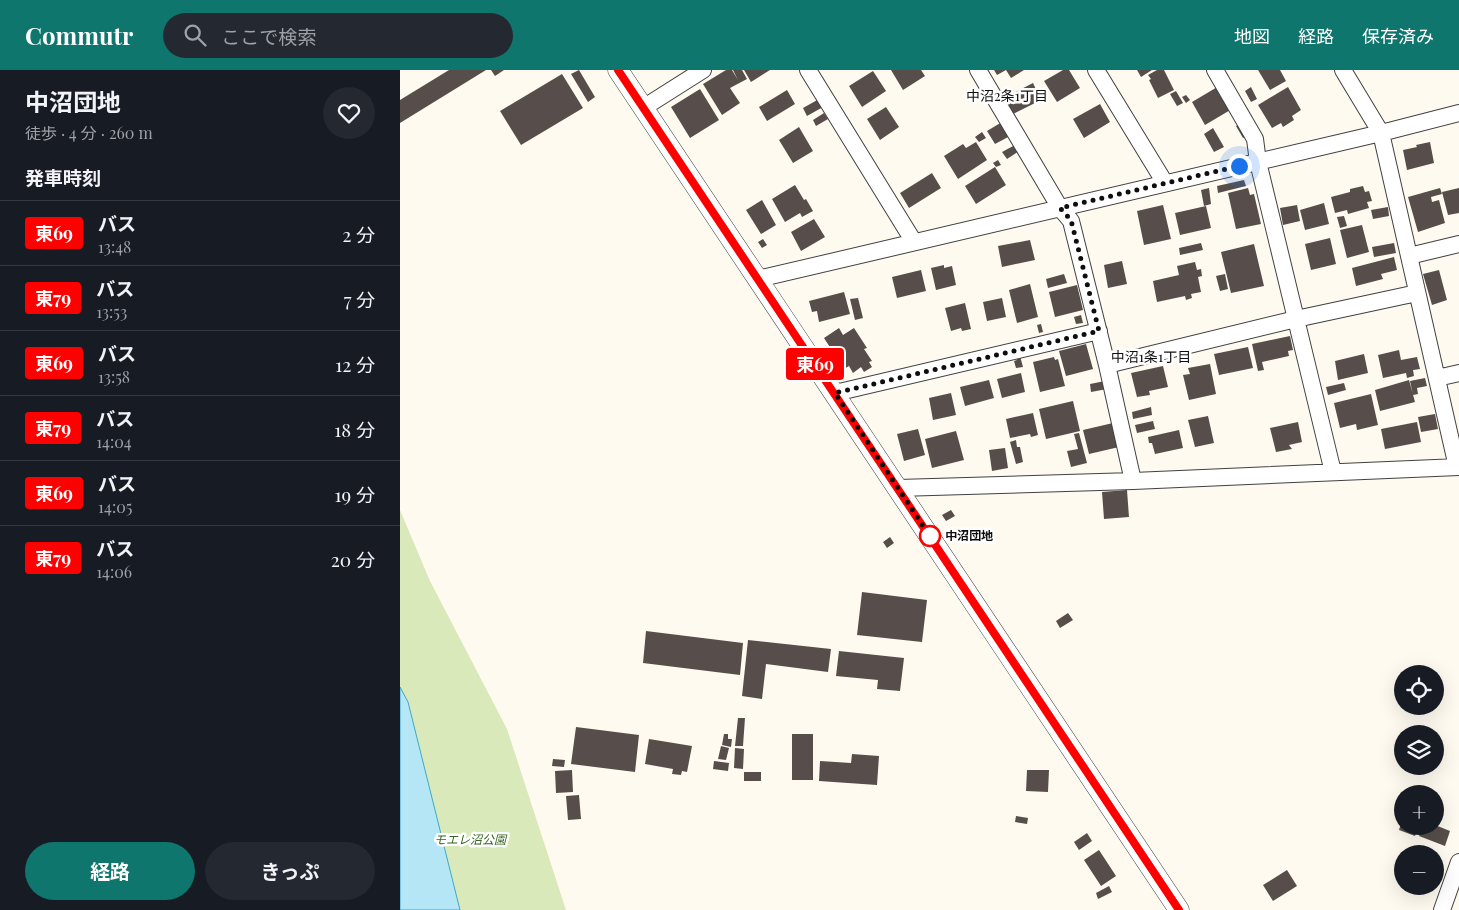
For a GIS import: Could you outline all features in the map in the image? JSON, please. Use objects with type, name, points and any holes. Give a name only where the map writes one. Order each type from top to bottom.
[{"type":"street","points":[[618,70],[1179,910]]},
{"type":"street","points":[[643,108],[703,70]]},
{"type":"street","points":[[808,70],[914,242]]},
{"type":"street","points":[[978,70],[1060,208],[1071,220],[1099,331],[1133,481]]},
{"type":"street","points":[[1096,70],[1165,184]]},
{"type":"street","points":[[1215,70],[1255,139],[1258,162],[1333,472]]},
{"type":"street","points":[[898,488],[1133,481],[1458,467],[1381,133],[1343,70]]},
{"type":"street","points":[[758,279],[1459,113]]},
{"type":"street","points":[[1409,256],[1459,244]]},
{"type":"street","points":[[1107,365],[1417,292]]},
{"type":"street","points":[[835,393],[1099,331]]},
{"type":"street","points":[[1437,378],[1459,373]]},
{"type":"street","points":[[1442,910],[1459,862]]},
{"type":"green space","name":"モエレ沼公園","points":[[400,510],[430,581],[507,729],[566,910],[400,910]]},
{"type":"water","points":[[400,687],[408,702],[460,910],[400,910]]},
{"type":"building","points":[[449,70],[486,70],[400,123],[400,100]]},
{"type":"building","points":[[491,70],[504,70],[495,76]]},
{"type":"building","points":[[579,70],[595,97],[588,102],[571,74]]},
{"type":"building","points":[[726,70],[732,70],[738,80],[733,70],[742,70],[747,79],[730,88],[740,103],[722,115],[703,84]]},
{"type":"building","points":[[744,70],[770,70],[751,82]]},
{"type":"building","points":[[891,70],[921,70],[925,76],[903,90]]},
{"type":"building","points":[[994,70],[1006,70],[997,75]]},
{"type":"building","points":[[1006,70],[1024,70],[1011,78]]},
{"type":"building","points":[[1063,70],[1069,70],[1080,88],[1057,102],[1044,81]]},
{"type":"building","points":[[1137,70],[1152,70],[1141,77]]},
{"type":"building","points":[[1157,70],[1164,70],[1174,90],[1158,98],[1148,75]]},
{"type":"building","points":[[1258,70],[1280,70],[1286,81],[1270,90]]},
{"type":"building","points":[[873,71],[886,91],[862,107],[849,86]]},
{"type":"building","points":[[562,74],[583,108],[521,145],[500,111]]},
{"type":"building","points":[[1033,83],[1041,100],[1013,114],[1004,98]]},
{"type":"building","points":[[1219,86],[1232,109],[1205,125],[1192,102]]},
{"type":"building","points":[[1251,87],[1257,99],[1251,102],[1245,91]]},
{"type":"building","points":[[1288,87],[1301,110],[1292,116],[1294,120],[1283,127],[1281,123],[1272,128],[1258,105]]},
{"type":"building","points":[[700,89],[719,120],[690,138],[671,107]]},
{"type":"building","points":[[787,90],[795,104],[767,121],[759,107]]},
{"type":"building","points":[[1176,91],[1183,103],[1177,106],[1170,94]]},
{"type":"building","points":[[1186,95],[1190,100],[1186,103],[1182,97]]},
{"type":"building","points":[[819,99],[823,107],[807,116],[803,108]]},
{"type":"building","points":[[1100,104],[1110,122],[1084,138],[1073,119]]},
{"type":"building","points":[[886,107],[899,127],[880,140],[867,119]]},
{"type":"building","points":[[824,113],[828,119],[816,126],[813,120]]},
{"type":"building","points":[[1002,122],[1010,136],[995,144],[987,131]]},
{"type":"building","points":[[1242,123],[1249,135],[1243,138],[1236,126]]},
{"type":"building","points":[[799,127],[813,151],[793,163],[779,140]]},
{"type":"building","points":[[1213,128],[1224,147],[1214,152],[1204,134]]},
{"type":"building","points":[[982,132],[986,138],[979,142],[975,137]]},
{"type":"building","points":[[976,142],[987,160],[958,179],[944,156],[963,144],[966,148]]},
{"type":"building","points":[[1430,142],[1434,163],[1407,170],[1403,150]]},
{"type":"building","points":[[1015,145],[1019,151],[1007,159],[1002,152]]},
{"type":"building","points":[[998,160],[1001,165],[996,167],[993,163]]},
{"type":"building","points":[[995,167],[1006,185],[976,204],[965,186]]},
{"type":"building","points":[[932,173],[941,188],[909,208],[900,193]]},
{"type":"building","points":[[1244,180],[1246,186],[1218,193],[1217,186]]},
{"type":"building","points":[[795,185],[813,211],[802,217],[800,213],[785,222],[772,199]]},
{"type":"building","points":[[1363,186],[1365,192],[1369,191],[1372,201],[1367,202],[1369,208],[1348,214],[1347,210],[1335,213],[1331,197]]},
{"type":"building","points":[[1209,188],[1211,204],[1204,206],[1201,190]]},
{"type":"building","points":[[1248,188],[1250,195],[1254,194],[1261,224],[1236,229],[1228,193]]},
{"type":"building","points":[[1440,188],[1442,194],[1431,197],[1432,202],[1439,200],[1445,223],[1418,232],[1408,197]]},
{"type":"building","points":[[1459,188],[1459,213],[1448,215],[1442,192]]},
{"type":"building","points":[[762,200],[776,225],[761,234],[746,210]]},
{"type":"building","points":[[1324,203],[1329,224],[1305,230],[1300,210]]},
{"type":"building","points":[[1163,205],[1171,239],[1144,245],[1137,211]]},
{"type":"building","points":[[1297,205],[1300,221],[1283,225],[1280,208]]},
{"type":"building","points":[[1206,206],[1211,228],[1180,235],[1175,213]]},
{"type":"building","points":[[1388,207],[1389,216],[1373,219],[1371,210]]},
{"type":"building","points":[[1344,216],[1347,226],[1340,228],[1337,217]]},
{"type":"building","points":[[814,219],[825,237],[801,251],[791,232]]},
{"type":"building","points":[[1362,225],[1369,252],[1347,258],[1340,230]]},
{"type":"building","points":[[1330,238],[1336,264],[1311,270],[1305,244]]},
{"type":"building","points":[[763,239],[767,245],[762,248],[758,242]]},
{"type":"building","points":[[1030,240],[1035,260],[1002,267],[998,246]]},
{"type":"building","points":[[1201,243],[1203,250],[1180,255],[1179,248]]},
{"type":"building","points":[[1394,243],[1396,253],[1374,257],[1372,247]]},
{"type":"building","points":[[1254,244],[1264,286],[1231,293],[1221,252]]},
{"type":"building","points":[[1394,257],[1397,270],[1381,274],[1383,279],[1356,286],[1352,268]]},
{"type":"building","points":[[1122,261],[1127,284],[1108,288],[1104,265]]},
{"type":"building","points":[[1195,262],[1197,270],[1201,269],[1202,276],[1198,277],[1201,292],[1191,294],[1192,298],[1186,300],[1185,296],[1157,302],[1153,281],[1179,275],[1177,266]]},
{"type":"building","points":[[944,265],[944,268],[952,266],[956,285],[936,290],[931,268]]},
{"type":"building","points":[[921,270],[926,291],[897,298],[892,277]]},
{"type":"building","points":[[1439,270],[1447,300],[1432,305],[1423,274]]},
{"type":"building","points":[[1064,274],[1067,283],[1048,288],[1046,279]]},
{"type":"building","points":[[1225,274],[1228,289],[1220,291],[1216,276]]},
{"type":"building","points":[[1030,284],[1038,317],[1017,323],[1009,290]]},
{"type":"building","points":[[1077,285],[1083,310],[1055,317],[1049,292]]},
{"type":"building","points":[[844,292],[850,314],[819,322],[817,311],[812,312],[809,301]]},
{"type":"building","points":[[858,298],[863,318],[855,320],[850,299]]},
{"type":"building","points":[[1002,298],[1006,317],[987,321],[983,302]]},
{"type":"building","points":[[965,303],[971,329],[962,331],[961,328],[951,331],[945,308]]},
{"type":"building","points":[[1081,315],[1083,323],[1076,324],[1074,317]]},
{"type":"building","points":[[1041,324],[1043,332],[1039,333],[1037,325]]},
{"type":"building","points":[[839,328],[843,335],[854,328],[867,348],[864,349],[872,361],[869,362],[872,367],[864,372],[861,367],[853,373],[849,366],[844,369],[824,338]]},
{"type":"building","points":[[1290,336],[1293,350],[1288,351],[1289,356],[1262,362],[1264,370],[1258,371],[1252,344]]},
{"type":"building","points":[[1086,344],[1093,369],[1066,376],[1059,351]]},
{"type":"building","points":[[1248,347],[1253,368],[1219,375],[1214,354]]},
{"type":"building","points":[[1399,350],[1401,360],[1417,357],[1420,369],[1413,370],[1414,376],[1407,378],[1406,373],[1383,378],[1378,355]]},
{"type":"building","points":[[1364,354],[1368,373],[1338,380],[1335,361]]},
{"type":"building","points":[[1020,356],[1023,367],[1016,368],[1014,361],[1017,360],[1016,357]]},
{"type":"building","points":[[1054,357],[1055,360],[1058,359],[1065,386],[1040,392],[1033,362]]},
{"type":"building","points":[[1210,364],[1216,394],[1189,400],[1183,375],[1190,374],[1188,368]]},
{"type":"building","points":[[1163,366],[1168,387],[1149,391],[1150,395],[1137,397],[1131,373]]},
{"type":"building","points":[[1021,373],[1025,392],[1002,398],[997,379]]},
{"type":"building","points":[[1425,378],[1427,386],[1417,388],[1418,394],[1413,395],[1410,381]]},
{"type":"building","points":[[989,380],[994,398],[965,406],[960,387]]},
{"type":"building","points":[[1409,380],[1415,402],[1380,411],[1375,390]]},
{"type":"building","points":[[1105,381],[1107,389],[1091,392],[1090,384]]},
{"type":"building","points":[[1344,383],[1346,390],[1328,395],[1326,387]]},
{"type":"building","points":[[951,393],[956,415],[933,420],[929,398]]},
{"type":"building","points":[[1371,394],[1378,425],[1357,430],[1356,424],[1340,428],[1334,403]]},
{"type":"building","points":[[1073,401],[1080,431],[1046,439],[1039,409]]},
{"type":"building","points":[[1151,407],[1152,415],[1133,419],[1132,412]]},
{"type":"building","points":[[1033,413],[1038,435],[1031,437],[1030,434],[1010,438],[1006,419]]},
{"type":"building","points":[[1435,414],[1438,429],[1421,432],[1418,417]]},
{"type":"building","points":[[1208,416],[1214,443],[1195,447],[1188,420]]},
{"type":"building","points":[[1153,421],[1155,429],[1137,433],[1135,425]]},
{"type":"building","points":[[1298,422],[1302,442],[1289,445],[1292,449],[1276,452],[1270,428]]},
{"type":"building","points":[[1417,422],[1421,442],[1385,449],[1381,429]]},
{"type":"building","points":[[1113,423],[1119,447],[1089,454],[1083,430]]},
{"type":"building","points":[[918,429],[925,455],[904,461],[897,434]]},
{"type":"building","points":[[1179,430],[1183,448],[1155,454],[1148,437]]},
{"type":"building","points":[[956,431],[964,460],[932,468],[925,439]]},
{"type":"building","points":[[1079,433],[1087,463],[1071,467],[1067,451],[1078,449],[1074,434]]},
{"type":"building","points":[[1016,440],[1017,447],[1020,447],[1023,462],[1016,464],[1010,442]]},
{"type":"building","points":[[1005,448],[1008,468],[992,471],[989,450]]},
{"type":"building","points":[[1127,490],[1129,517],[1104,519],[1102,492]]},
{"type":"building","points":[[951,510],[955,516],[946,521],[942,515]]},
{"type":"building","points":[[890,537],[894,543],[887,548],[883,542]]},
{"type":"building","points":[[862,592],[927,600],[922,642],[857,635]]},
{"type":"building","points":[[1068,613],[1073,620],[1060,628],[1056,621]]},
{"type":"building","points":[[646,631],[743,643],[740,675],[643,663]]},
{"type":"building","points":[[748,640],[831,649],[828,672],[766,664],[762,699],[742,696]]},
{"type":"building","points":[[839,651],[904,658],[900,691],[877,689],[878,680],[836,676]]},
{"type":"building","points":[[738,718],[745,718],[743,746],[735,746]]},
{"type":"building","points":[[576,727],[639,735],[635,772],[571,764]]},
{"type":"building","points":[[724,734],[728,734],[728,739],[732,739],[731,747],[722,745]]},
{"type":"building","points":[[792,734],[813,734],[813,780],[792,780]]},
{"type":"building","points":[[649,739],[692,746],[687,772],[682,771],[681,775],[672,774],[673,769],[645,764]]},
{"type":"building","points":[[721,746],[729,748],[726,760],[718,759]]},
{"type":"building","points":[[735,748],[744,749],[743,769],[734,768]]},
{"type":"building","points":[[852,754],[879,756],[877,785],[819,781],[820,761],[851,763]]},
{"type":"building","points":[[553,759],[565,760],[564,767],[552,766]]},
{"type":"building","points":[[714,761],[729,763],[728,771],[713,769]]},
{"type":"building","points":[[572,770],[573,792],[556,793],[555,771]]},
{"type":"building","points":[[1027,770],[1049,770],[1048,792],[1026,791]]},
{"type":"building","points":[[744,772],[761,772],[761,781],[744,781]]},
{"type":"building","points":[[579,795],[581,819],[568,820],[566,796]]},
{"type":"building","points":[[1016,816],[1028,818],[1027,824],[1015,822]]},
{"type":"building","points":[[1444,829],[1450,831],[1445,846],[1419,836],[1444,835]]},
{"type":"building","points":[[1087,833],[1092,841],[1079,850],[1074,842]]},
{"type":"building","points":[[1099,850],[1116,876],[1101,886],[1084,860]]},
{"type":"building","points":[[1287,870],[1297,886],[1273,901],[1263,885]]},
{"type":"building","points":[[1109,886],[1112,892],[1098,899],[1096,893]]},
{"type":"bus line","name":"東69","points":[[618,70],[1179,910]]},
{"type":"place","name":"中沼団地","points":[[930,536]]},
{"type":"district","name":"中沼2条1丁目","points":[[1007,96]]},
{"type":"district","name":"中沼1条1丁目","points":[[1151,357]]},
{"type":"route","points":[[930,536],[931,538],[835,393],[1099,331],[1071,220],[1060,208],[1239,166]]}]
